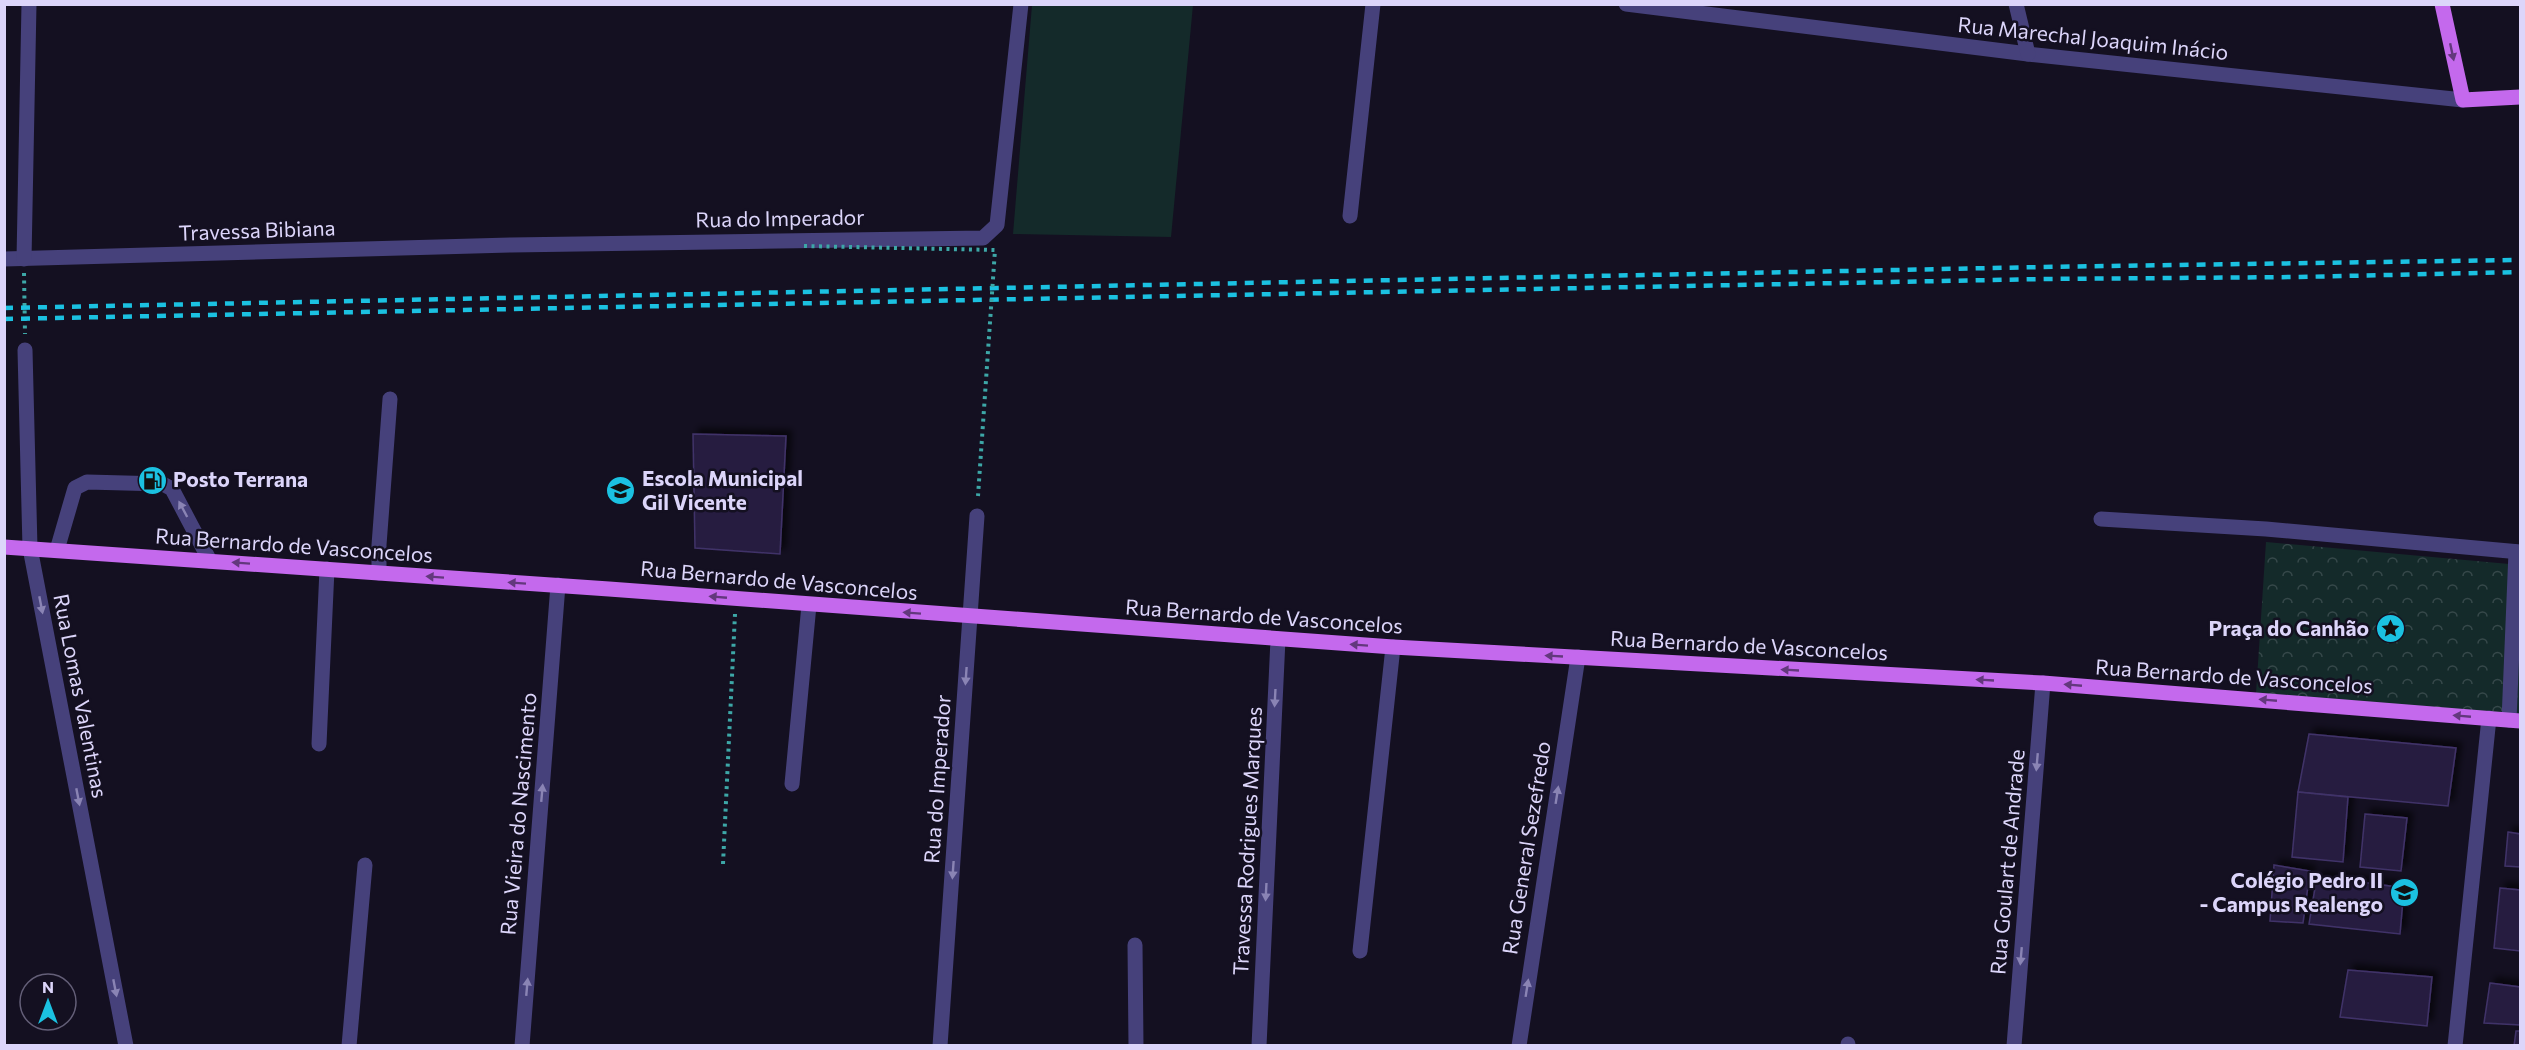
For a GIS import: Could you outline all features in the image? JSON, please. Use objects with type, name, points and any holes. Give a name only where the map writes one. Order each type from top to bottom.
[{"type":"main road","points":[[2442,4],[2463,100]]},
{"type":"main road","name":"Rua Marechal Joaquim Inácio","points":[[2463,100],[2520,97]]},
{"type":"main road","name":"Rua Bernardo de Vasconcelos","points":[[4,547],[558,585],[1393,647],[2043,682],[2515,721]]},
{"type":"street","points":[[24,259],[29,4]]},
{"type":"street","name":"Rua do Imperador","points":[[511,245],[982,238],[997,225],[1022,4]]},
{"type":"street","points":[[1350,216],[1373,4]]},
{"type":"street","name":"Rua Marechal Joaquim Inácio","points":[[1626,4],[2028,54],[2463,100]]},
{"type":"street","points":[[2016,4],[2028,54]]},
{"type":"street","name":"Travessa Bibiana","points":[[4,259],[511,245]]},
{"type":"street","name":"Rua Lomas Valentinas","points":[[25,350],[30,548],[126,1046]]},
{"type":"street","points":[[379,573],[390,399]]},
{"type":"street","points":[[57,550],[75,488],[78,485],[87,482],[163,484],[172,489],[210,561]]},
{"type":"street","name":"Rua do Imperador","points":[[940,1046],[976,516]]},
{"type":"street","points":[[2101,519],[2266,530],[2518,552],[2515,721]]},
{"type":"street","points":[[319,744],[327,569]]},
{"type":"street","name":"Rua Vieira do Nascimento","points":[[522,1046],[558,585]]},
{"type":"street","points":[[792,784],[809,604]]},
{"type":"street","name":"Travessa Rodrigues Marques","points":[[1259,1046],[1278,639]]},
{"type":"street","points":[[1360,951],[1393,647]]},
{"type":"street","name":"Rua General Sezefredo","points":[[1519,1046],[1578,657]]},
{"type":"street","name":"Rua Goulart de Andrade","points":[[2014,1046],[2043,682]]},
{"type":"street","points":[[2455,1046],[2489,718]]},
{"type":"street","points":[[349,1046],[365,865]]},
{"type":"street","points":[[1136,945],[1136,1046]]},
{"type":"path","points":[[804,246],[995,250],[978,496]]},
{"type":"path","points":[[24,259],[25,319]]},
{"type":"path","points":[[723,864],[736,599]]},
{"type":"green space","points":[[1032,5],[1193,5],[1171,237],[1013,234]]},
{"type":"green space","name":"Praça do Canhão","points":[[2266,542],[2520,565],[2520,716],[2256,694]]},
{"type":"building","points":[[693,434],[786,436],[780,554],[695,548]]},
{"type":"building","points":[[2309,734],[2456,748],[2448,806],[2298,792]]},
{"type":"building","points":[[2298,792],[2348,797],[2343,862],[2292,857]]},
{"type":"building","points":[[2365,814],[2407,818],[2401,871],[2360,867]]},
{"type":"building","points":[[2508,832],[2520,834],[2520,867],[2505,866]]},
{"type":"building","points":[[2274,865],[2310,871],[2303,923],[2270,921]]},
{"type":"building","points":[[2317,876],[2404,888],[2400,934],[2309,924]]},
{"type":"building","points":[[2500,888],[2520,890],[2520,951],[2494,948]]},
{"type":"building","points":[[2348,970],[2432,977],[2427,1026],[2340,1017]]},
{"type":"building","points":[[2490,983],[2520,987],[2520,1025],[2484,1023]]},
{"type":"building","points":[[2516,1031],[2520,1031],[2520,1046],[2514,1046]]},
{"type":"railway","points":[[4,308],[2043,267],[2520,260]]},
{"type":"railway","points":[[4,319],[2043,279],[2520,272]]},
{"type":"place","name":"Posto Terrana","points":[[152,480]]},
{"type":"place","name":"Escola Municipal Gil Vicente","points":[[621,491]]},
{"type":"place","name":"Praça do Canhão","points":[[2390,629]]},
{"type":"place","name":"Colégio Pedro II - Campus Realengo","points":[[2404,893]]}]
